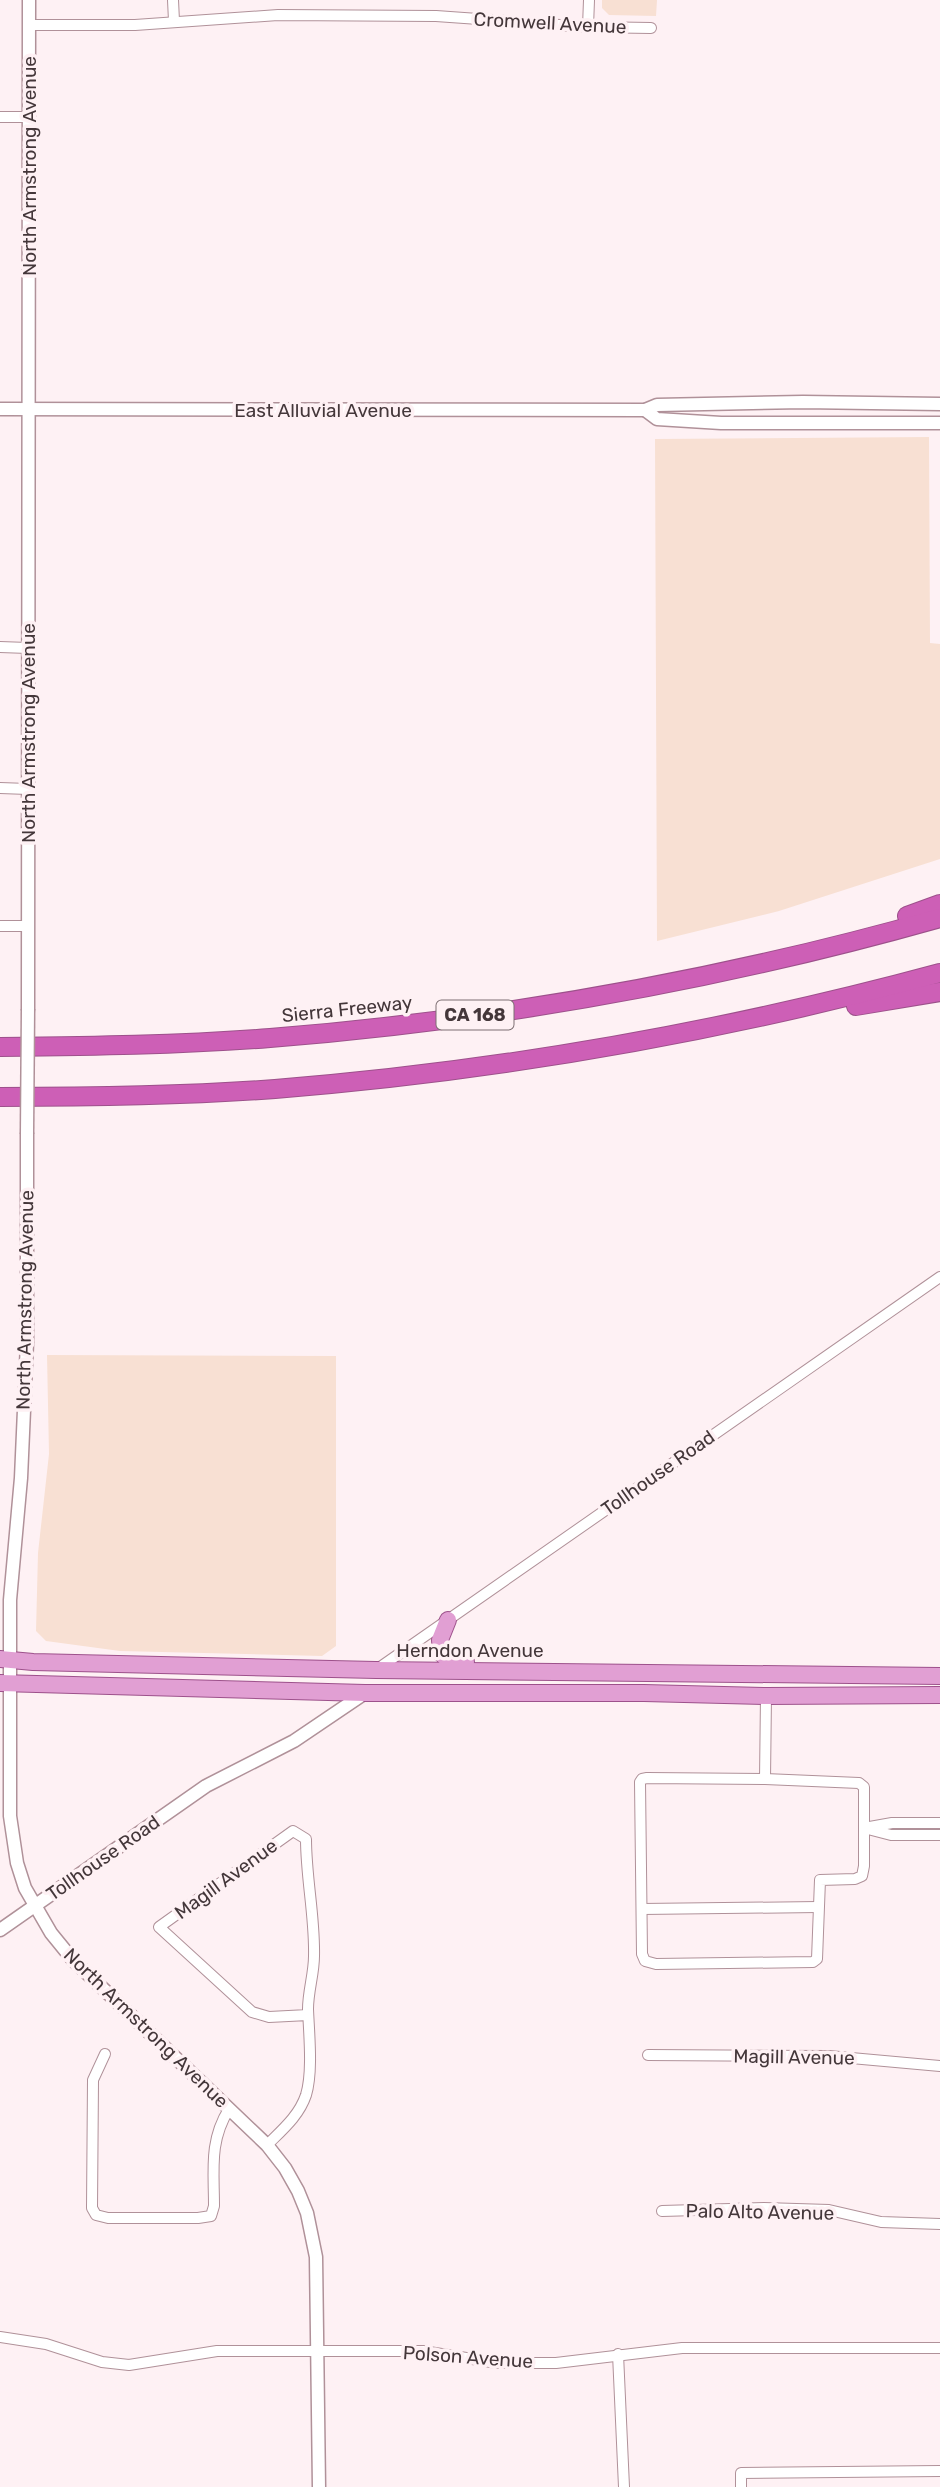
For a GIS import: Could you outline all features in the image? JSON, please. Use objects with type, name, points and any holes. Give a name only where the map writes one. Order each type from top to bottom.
[{"type":"highway","points":[[688,980],[849,934],[940,904]]},
{"type":"highway","name":"Sierra Freeway","points":[[0,1047],[187,1043],[269,1038],[500,1012],[688,980],[865,939],[940,918]]},
{"type":"highway","points":[[0,1097],[208,1093],[342,1083],[531,1060],[695,1032],[940,973]]},
{"type":"highway","points":[[786,1012],[842,1008],[940,992]]},
{"type":"main road","points":[[414,1693],[421,1680],[497,1679],[512,1671],[498,1662],[450,1662],[444,1658],[440,1640],[448,1620]]},
{"type":"main road","name":"Herndon Avenue","points":[[5,1660],[376,1670],[939,1676]]},
{"type":"main road","points":[[161,1689],[174,1676],[357,1680],[376,1670]]},
{"type":"main road","points":[[766,1696],[849,1685],[928,1685],[939,1676]]},
{"type":"main road","points":[[5,1684],[365,1693],[940,1695]]},
{"type":"street","name":"North Armstrong Avenue","points":[[29,0],[27,1342],[21,1478],[5,1660],[12,1839],[17,1863],[34,1907],[51,1933],[73,1960],[267,2145],[298,2191],[313,2236],[318,2275],[319,2487]]},
{"type":"street","points":[[173,0],[174,21]]},
{"type":"street","points":[[588,27],[589,0]]},
{"type":"street","name":"Cromwell Avenue","points":[[29,25],[101,26],[278,15],[436,16],[588,27],[651,28]]},
{"type":"street","points":[[0,117],[29,117]]},
{"type":"street","name":"East Alluvial Avenue","points":[[0,410],[645,410],[657,405],[940,404]]},
{"type":"street","name":"East Alluvial Avenue","points":[[645,410],[657,419],[721,423],[940,423]]},
{"type":"street","points":[[0,647],[28,648]]},
{"type":"street","points":[[0,788],[28,789]]},
{"type":"street","points":[[0,926],[28,926]]},
{"type":"street","name":"Tollhouse Road","points":[[376,1670],[940,1277]]},
{"type":"street","name":"Tollhouse Road","points":[[0,1930],[206,1786],[294,1741],[365,1693]]},
{"type":"street","points":[[765,1779],[766,1696]]},
{"type":"street","points":[[642,1779],[765,1779],[859,1783],[864,1787],[864,1828],[862,1876],[855,1879],[820,1880],[817,1959],[813,1962],[656,1964],[645,1961],[642,1954],[642,1779]]},
{"type":"street","points":[[864,1828],[892,1823],[940,1823]]},
{"type":"street","points":[[864,1828],[891,1835],[940,1835]]},
{"type":"street","name":"Magill Avenue","points":[[293,1831],[306,1839],[306,1874],[313,1918],[314,1959],[308,1992],[308,2015],[269,2017],[252,2012],[159,1927],[293,1831]]},
{"type":"street","points":[[642,1909],[818,1907]]},
{"type":"street","points":[[267,2145],[300,2109],[306,2094],[308,2015]]},
{"type":"street","points":[[104,2054],[93,2080],[92,2208],[96,2215],[121,2218],[211,2216],[214,2206],[215,2139],[229,2109]]},
{"type":"street","name":"Magill Avenue","points":[[648,2055],[829,2056],[940,2066]]},
{"type":"street","name":"Palo Alto Avenue","points":[[662,2211],[764,2208],[829,2210],[880,2222],[940,2224]]},
{"type":"street","name":"Polson Avenue","points":[[0,2337],[46,2344],[102,2362],[129,2365],[217,2351],[423,2351],[497,2363],[556,2363],[681,2348],[940,2348]]},
{"type":"street","points":[[618,2354],[624,2487]]},
{"type":"street","points":[[741,2487],[741,2473],[940,2471]]},
{"type":"shaded area","points":[[602,0],[657,0],[656,16],[609,15],[602,8]]},
{"type":"shaded area","points":[[929,437],[930,643],[940,644],[940,859],[779,911],[657,941],[655,439]]},
{"type":"shaded area","points":[[47,1355],[336,1356],[336,1646],[322,1656],[120,1651],[46,1641],[36,1631],[38,1553],[49,1454]]}]
